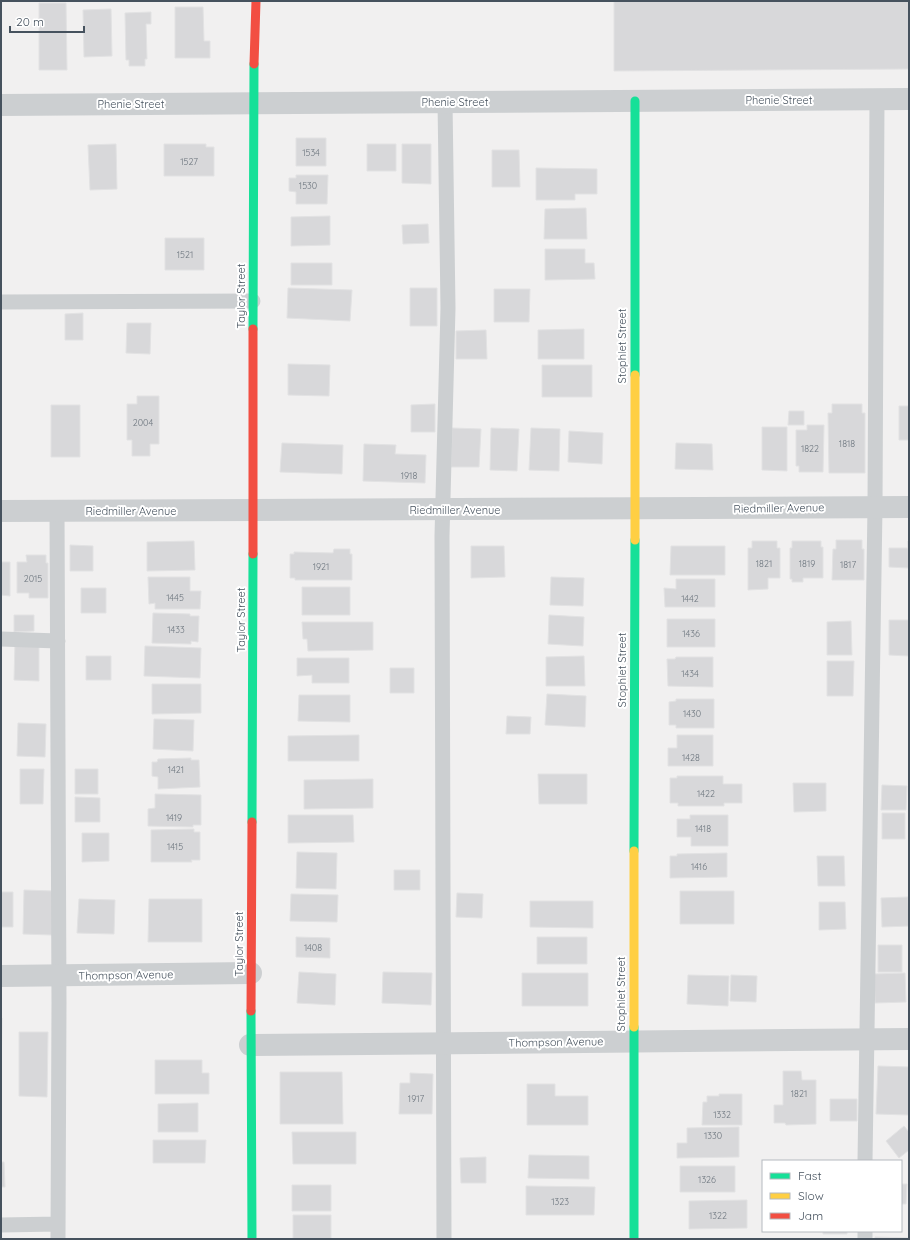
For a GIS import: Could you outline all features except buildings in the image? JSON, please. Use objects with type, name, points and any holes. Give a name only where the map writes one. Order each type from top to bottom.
[{"type":"main road","name":"Taylor Street","points":[[252,1239],[250,1045],[253,510],[252,103],[256,1]]},
{"type":"main road","name":"Stophlet Street","points":[[634,1239],[635,101]]},
{"type":"street","name":"Phenie Street","points":[[1,105],[909,99]]},
{"type":"street","name":"Riedmiller Avenue","points":[[1,511],[634,510],[909,507]]},
{"type":"street","name":"Thompson Avenue","points":[[1,976],[251,973]]},
{"type":"street","name":"Thompson Avenue","points":[[250,1045],[909,1039]]},
{"type":"lane","points":[[865,1160],[875,507],[877,99]]},
{"type":"lane","points":[[444,1239],[442,510],[448,308],[445,102]]},
{"type":"lane","points":[[1,302],[253,301]]},
{"type":"lane","points":[[1,1225],[58,1232],[57,511]]},
{"type":"lane","points":[[1,639],[58,641]]},
{"type":"traffic: fast","points":[[253,329],[254,64]]},
{"type":"traffic: fast","points":[[635,101],[635,375]]},
{"type":"traffic: fast","points":[[634,851],[635,540]]},
{"type":"traffic: fast","points":[[252,822],[253,554]]},
{"type":"traffic: fast","points":[[251,1011],[252,1239]]},
{"type":"traffic: fast","points":[[634,1027],[634,1239]]},
{"type":"traffic: slow","points":[[635,375],[635,540]]},
{"type":"traffic: slow","points":[[634,851],[634,1027]]},
{"type":"traffic: jam","points":[[254,64],[256,1]]},
{"type":"traffic: jam","points":[[253,329],[253,554]]},
{"type":"traffic: jam","points":[[251,1011],[252,822]]}]
